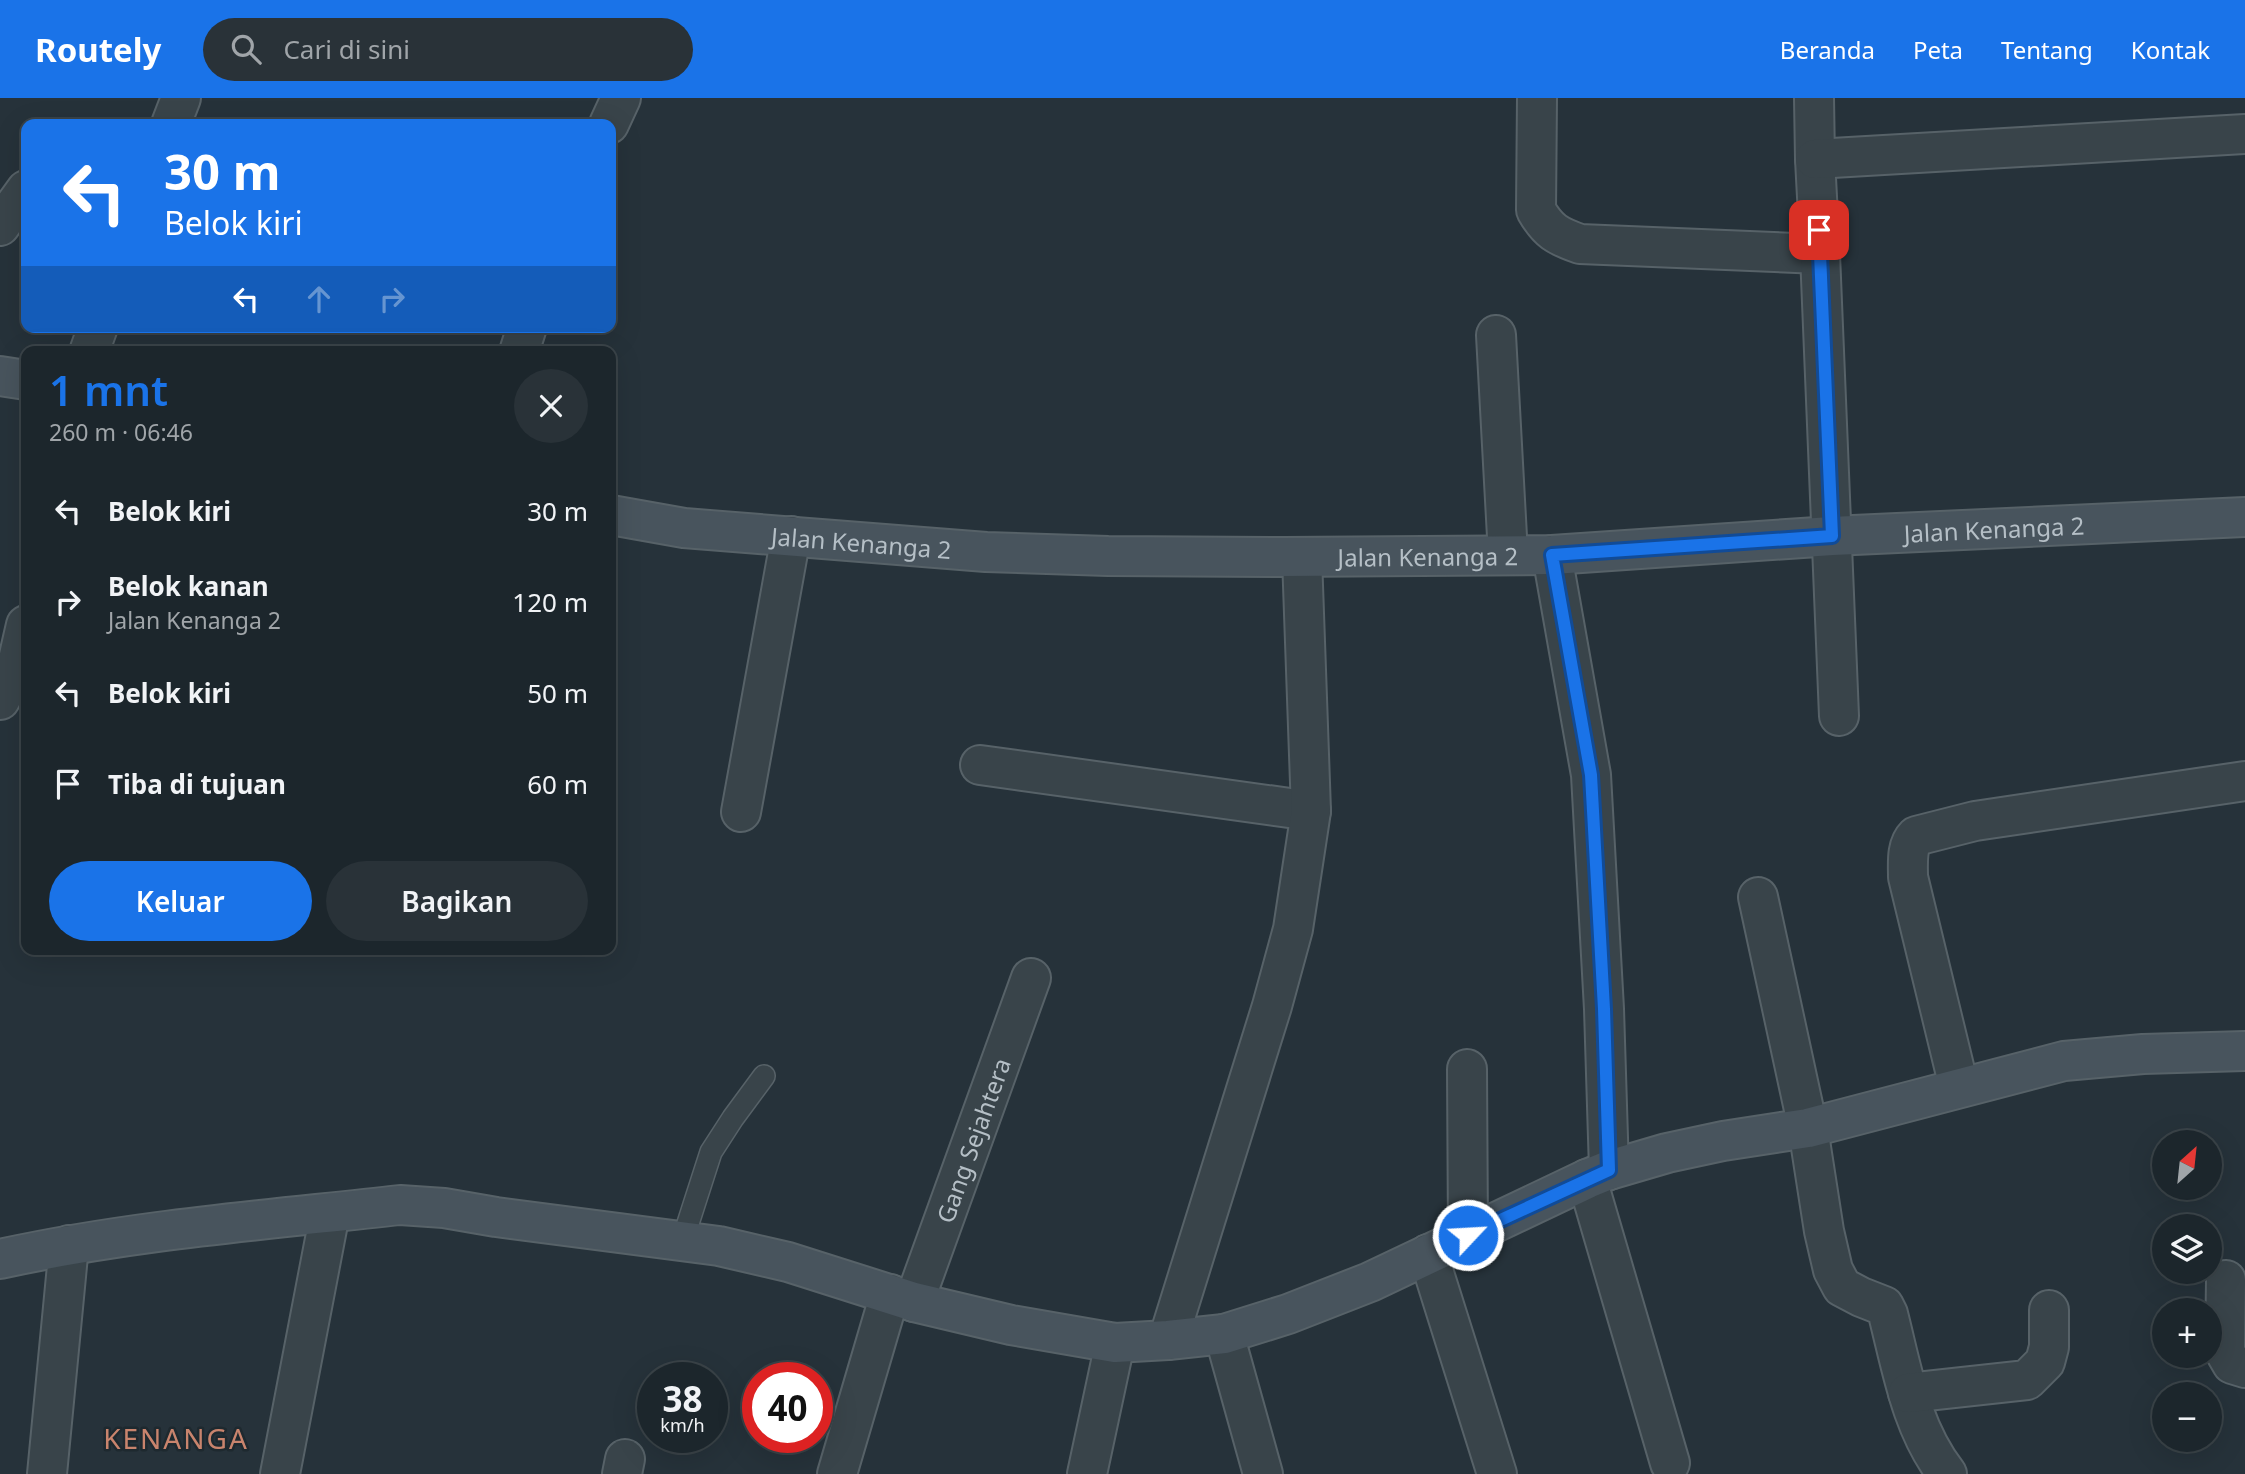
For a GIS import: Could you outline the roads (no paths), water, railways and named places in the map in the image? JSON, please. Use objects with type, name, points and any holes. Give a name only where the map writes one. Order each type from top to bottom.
[{"type":"street","points":[[173,119],[181,98]]},
{"type":"street","points":[[611,119],[621,98]]},
{"type":"street","points":[[1537,98],[1536,210],[1545,225],[1560,237],[1580,244],[1821,254]]},
{"type":"street","points":[[1814,98],[1839,716]]},
{"type":"street","points":[[1815,159],[2245,134]]},
{"type":"street","points":[[0,226],[21,197]]},
{"type":"street","points":[[1496,335],[1508,555]]},
{"type":"street","points":[[0,376],[21,379]]},
{"type":"street","name":"Jalan Kenanga 2","points":[[616,516],[684,528],[986,552],[1302,557],[1552,555],[1832,536],[2245,517]]},
{"type":"street","points":[[741,812],[790,536]]},
{"type":"street","points":[[1552,555],[1591,775],[1604,996],[1598,1174],[1670,1463]]},
{"type":"street","points":[[1168,1340],[1272,1006],[1293,929],[1311,811],[1302,557]]},
{"type":"street","points":[[0,701],[15,673],[21,647]]},
{"type":"street","points":[[979,765],[1311,811]]},
{"type":"street","points":[[1959,1087],[1909,877],[1908,858],[1911,841],[1916,835],[1975,821],[2245,780]]},
{"type":"street","points":[[1758,897],[1808,1128],[1824,1231],[1833,1270],[1842,1287],[1884,1306],[1922,1434],[1932,1454],[1947,1474]]},
{"type":"street","name":"Gang Sejahtera","points":[[837,1474],[902,1298],[1031,978]]},
{"type":"street","points":[[0,1259],[130,1235],[400,1205],[444,1208],[719,1246],[788,1262],[902,1298],[1011,1325],[1115,1343],[1168,1340],[1224,1334],[1331,1299],[1598,1174],[1667,1153],[1808,1128],[2064,1062],[2143,1054],[2245,1051]]},
{"type":"street","points":[[1467,1069],[1468,1235]]},
{"type":"street","points":[[280,1474],[330,1213]]},
{"type":"street","points":[[47,1474],[69,1245]]},
{"type":"street","points":[[1428,1254],[1497,1474]]},
{"type":"street","points":[[2226,1280],[2225,1352],[2232,1364],[2245,1368]]},
{"type":"street","points":[[1908,1393],[2027,1380],[2045,1362],[2049,1347],[2049,1310]]},
{"type":"street","points":[[1224,1334],[1263,1474]]},
{"type":"street","points":[[1087,1474],[1115,1343]]},
{"type":"lane","points":[[682,1242],[711,1152],[764,1076]]},
{"type":"district","name":"KENANGA","points":[[176,1438]]}]
